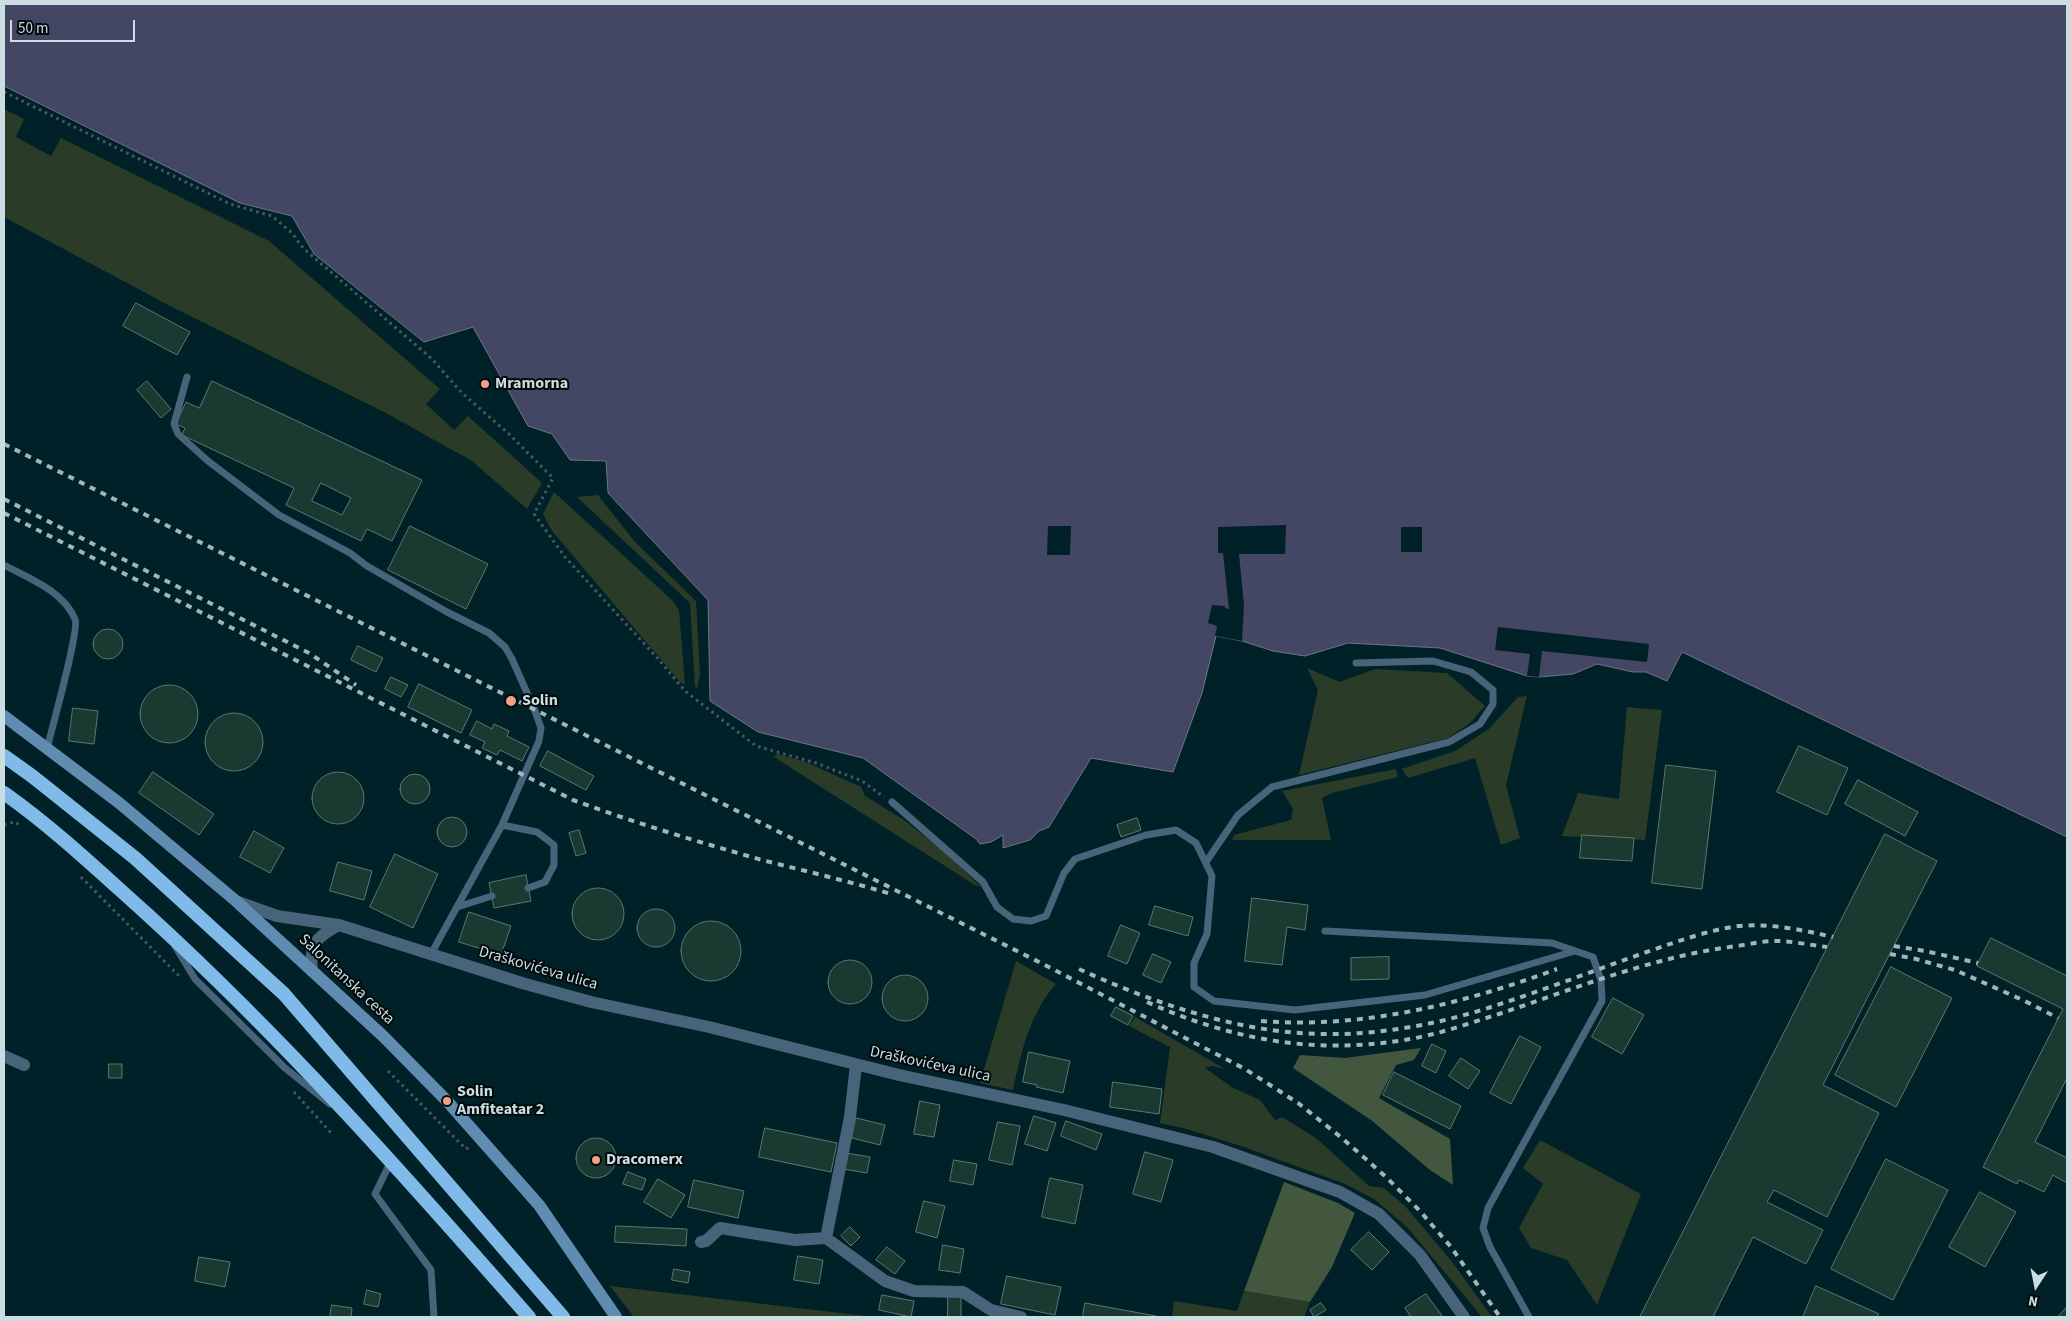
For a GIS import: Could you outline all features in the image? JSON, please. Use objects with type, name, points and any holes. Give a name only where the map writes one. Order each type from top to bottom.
[{"type":"highway","points":[[4,756],[135,858],[284,994],[563,1317]]},
{"type":"highway","points":[[4,794],[80,854],[168,933],[261,1022],[391,1160],[529,1317]]},
{"type":"main road","name":"Salonitanska cesta","points":[[4,716],[118,802],[236,902],[390,1042],[448,1100],[539,1205],[616,1317]]},
{"type":"street","name":"Draškovićeva ulica","points":[[236,902],[277,916],[339,926],[522,983],[591,1002],[709,1027],[856,1065],[1064,1110],[1213,1147],[1340,1192],[1379,1214],[1420,1255],[1464,1317]]},
{"type":"street","points":[[312,971],[310,957],[313,946],[321,934],[339,926]]},
{"type":"street","points":[[4,1056],[24,1065]]},
{"type":"street","points":[[826,1238],[850,1117],[856,1065]]},
{"type":"street","points":[[701,1242],[706,1241],[720,1228],[795,1240],[826,1238],[885,1281],[914,1291],[963,1292],[991,1310],[1021,1317]]},
{"type":"lane","points":[[186,377],[174,424],[178,434],[208,461],[279,515],[350,552],[368,566],[447,612],[489,633],[505,647],[535,711],[541,728],[539,741],[502,825],[432,954]]},
{"type":"lane","points":[[4,565],[39,583],[57,596],[69,608],[76,621],[73,643],[47,749]]},
{"type":"lane","points":[[1206,862],[1238,814],[1272,787],[1449,742],[1480,724],[1493,704],[1493,690],[1471,672],[1452,666],[1433,661],[1356,663]]},
{"type":"lane","points":[[892,802],[983,882],[997,907],[1013,919],[1031,922],[1046,916],[1064,873],[1075,858],[1146,835],[1176,830],[1196,843],[1212,876],[1207,934],[1194,963],[1194,987],[1214,1001],[1295,1010],[1425,995],[1575,951]]},
{"type":"lane","points":[[502,825],[537,832],[554,845],[554,865],[545,882],[528,888]]},
{"type":"lane","points":[[457,907],[492,896]]},
{"type":"lane","points":[[1325,931],[1552,943],[1593,957],[1601,980],[1602,1001],[1488,1208],[1483,1228],[1490,1247],[1529,1317]]},
{"type":"lane","points":[[391,1160],[375,1194],[431,1270],[434,1317]]},
{"type":"path","points":[[4,92],[230,204],[272,216],[292,233],[303,248],[432,359],[462,393],[510,434],[553,478],[534,514],[565,556],[685,691],[756,746],[816,763],[862,781],[892,802]]},
{"type":"path","points":[[4,825],[14,822],[21,826]]},
{"type":"path","points":[[76,872],[185,982]]},
{"type":"path","points":[[388,1071],[466,1149],[482,1138]]},
{"type":"path","points":[[294,1092],[333,1135]]},
{"type":"green space","points":[[4,109],[24,119],[16,137],[51,156],[61,138],[269,241],[440,389],[426,404],[454,430],[468,416],[542,483],[527,509],[472,461],[386,413],[168,305],[4,217]]},
{"type":"green space","points":[[554,492],[672,600],[679,610],[685,685],[680,682],[552,531],[543,514]]},
{"type":"green space","points":[[598,495],[635,542],[696,601],[700,675],[697,689],[695,686],[690,603],[577,497]]},
{"type":"green space","points":[[1307,668],[1340,682],[1375,669],[1447,673],[1485,706],[1470,723],[1448,738],[1299,775],[1318,690]]},
{"type":"green space","points":[[1527,696],[1506,785],[1520,838],[1501,845],[1475,758],[1408,778],[1402,769],[1455,751],[1489,729],[1518,697]]},
{"type":"green space","points":[[1627,707],[1662,710],[1645,840],[1562,836],[1578,793],[1619,799]]},
{"type":"green space","points":[[777,754],[806,762],[861,787],[865,796],[904,820],[940,848],[981,887],[774,757]]},
{"type":"green space","points":[[1396,769],[1398,777],[1332,793],[1322,798],[1331,840],[1232,840],[1234,835],[1291,820],[1293,809],[1282,791]]},
{"type":"green space","points":[[1016,961],[1056,984],[1039,1007],[1033,1020],[1019,1061],[1013,1090],[980,1083]]},
{"type":"green space","points":[[1135,1017],[1225,1069],[1212,1066],[1205,1068],[1233,1088],[1260,1100],[1275,1120],[1282,1117],[1316,1138],[1369,1186],[1384,1188],[1405,1206],[1453,1263],[1492,1317],[1482,1317],[1407,1227],[1374,1199],[1345,1184],[1244,1147],[1187,1129],[1160,1123],[1170,1047],[1129,1026]]},
{"type":"green space","points":[[1421,1048],[1414,1060],[1396,1065],[1379,1098],[1450,1139],[1453,1185],[1430,1170],[1371,1120],[1293,1068],[1300,1055],[1345,1058]]},
{"type":"green space","points":[[1540,1140],[1641,1194],[1597,1305],[1567,1260],[1531,1248],[1519,1228],[1543,1184],[1523,1168]]},
{"type":"green space","points":[[1284,1182],[1338,1203],[1355,1213],[1332,1267],[1310,1302],[1244,1291]]},
{"type":"green space","points":[[610,1286],[875,1317],[634,1317]]},
{"type":"green space","points":[[1244,1291],[1310,1302],[1304,1317],[1172,1317],[1174,1301],[1237,1311]]},
{"type":"water","points":[[4,4],[2067,4],[2067,837],[1682,652],[1667,681],[1646,672],[1633,672],[1597,664],[1573,674],[1539,677],[1527,676],[1440,648],[1348,643],[1305,656],[1273,651],[1242,641],[1216,636],[1202,693],[1173,772],[1091,758],[1049,827],[1039,831],[1030,840],[1003,848],[1003,835],[991,842],[980,844],[976,839],[863,758],[758,732],[710,701],[708,600],[608,493],[606,461],[570,460],[552,434],[528,426],[473,327],[424,342],[314,254],[292,216],[240,203],[4,86]]},
{"type":"pier","points":[[1286,525],[1285,554],[1239,554],[1244,605],[1242,641],[1215,636],[1217,626],[1208,623],[1212,605],[1225,606],[1225,608],[1229,609],[1223,553],[1218,553],[1218,527]]},
{"type":"pier","points":[[1048,526],[1071,526],[1070,555],[1047,555]]},
{"type":"pier","points":[[1401,527],[1422,527],[1422,552],[1401,552]]},
{"type":"pier","points":[[1498,627],[1649,644],[1647,662],[1542,651],[1539,677],[1527,676],[1530,654],[1495,650]]},
{"type":"building","points":[[136,303],[190,332],[177,355],[123,326]]},
{"type":"building","points":[[147,381],[171,409],[161,418],[137,390]]},
{"type":"building","points":[[212,381],[422,480],[392,541],[367,529],[361,541],[286,505],[294,488],[182,435],[185,428],[176,424],[186,402],[199,408]],"holes":[[[321,483],[351,498],[342,515],[312,501]]]},
{"type":"building","points":[[410,526],[488,564],[466,609],[388,570]]},
{"type":"building","points":[[108,629],[114,630],[122,638],[122,650],[114,658],[108,659],[102,658],[94,650],[93,644],[94,638],[102,630]]},
{"type":"building","points":[[358,646],[383,658],[376,672],[351,660]]},
{"type":"building","points":[[391,677],[408,685],[401,697],[385,689]]},
{"type":"building","points":[[419,684],[472,710],[461,733],[408,707]]},
{"type":"building","points":[[163,685],[175,685],[190,693],[198,708],[198,720],[190,735],[175,743],[163,743],[148,735],[140,720],[140,708],[148,693]]},
{"type":"building","points":[[73,708],[98,711],[94,744],[69,741]]},
{"type":"building","points":[[228,713],[240,713],[255,721],[263,736],[263,748],[255,763],[240,771],[228,771],[213,763],[205,748],[205,736],[213,721]]},
{"type":"building","points":[[477,721],[492,729],[494,724],[509,731],[507,736],[529,747],[522,761],[500,750],[497,755],[482,748],[485,742],[470,735]]},
{"type":"building","points":[[1799,746],[1848,768],[1827,815],[1777,792]]},
{"type":"building","points":[[548,751],[594,776],[586,790],[540,766]]},
{"type":"building","points":[[1666,765],[1716,771],[1702,889],[1652,883]]},
{"type":"building","points":[[153,772],[214,814],[199,835],[139,793]]},
{"type":"building","points":[[338,772],[348,774],[356,780],[362,788],[364,798],[362,808],[356,816],[348,822],[338,824],[328,822],[320,816],[314,808],[312,798],[314,788],[320,780],[328,774]]},
{"type":"building","points":[[415,774],[426,778],[430,789],[426,800],[415,804],[404,800],[400,789],[404,778]]},
{"type":"building","points":[[1858,780],[1918,812],[1905,836],[1845,804]]},
{"type":"building","points":[[452,817],[458,818],[466,826],[466,838],[458,846],[452,847],[446,846],[438,838],[437,832],[438,826],[446,818]]},
{"type":"building","points":[[1137,818],[1141,830],[1121,837],[1117,825]]},
{"type":"building","points":[[579,830],[586,853],[576,856],[569,833]]},
{"type":"building","points":[[254,831],[284,848],[270,873],[240,857]]},
{"type":"building","points":[[1885,834],[1937,861],[1823,1085],[1879,1113],[1827,1217],[1774,1190],[1767,1202],[1823,1230],[1806,1264],[1753,1237],[1713,1317],[1640,1317]]},
{"type":"building","points":[[1582,835],[1634,838],[1632,861],[1580,858]]},
{"type":"building","points":[[395,854],[438,874],[413,928],[370,907]]},
{"type":"building","points":[[338,862],[372,871],[364,900],[330,891]]},
{"type":"building","points":[[526,875],[531,901],[494,908],[489,883]]},
{"type":"building","points":[[598,888],[608,890],[616,896],[622,904],[624,914],[622,924],[616,932],[608,938],[598,940],[588,938],[580,932],[574,924],[572,914],[574,904],[580,896],[588,890]]},
{"type":"building","points":[[1252,898],[1308,905],[1305,930],[1287,927],[1282,965],[1245,961]]},
{"type":"building","points":[[1155,906],[1193,917],[1188,936],[1149,925]]},
{"type":"building","points":[[656,909],[663,910],[669,915],[674,921],[674,935],[669,941],[663,946],[656,947],[649,946],[643,941],[638,935],[637,928],[638,921],[643,915],[649,910]]},
{"type":"building","points":[[469,912],[511,926],[501,955],[459,942]]},
{"type":"building","points":[[705,921],[717,921],[728,926],[736,934],[741,945],[739,963],[728,976],[717,981],[705,981],[694,976],[686,968],[681,957],[681,945],[686,934],[694,926]]},
{"type":"building","points":[[1121,925],[1140,933],[1127,964],[1108,956]]},
{"type":"building","points":[[1991,938],[2067,976],[2067,1078],[2035,1142],[2067,1158],[2067,1183],[2053,1175],[2044,1192],[2019,1180],[2017,1184],[1983,1167],[2063,1009],[1977,966]]},
{"type":"building","points":[[1153,954],[1171,962],[1161,983],[1143,975]]},
{"type":"building","points":[[1389,957],[1389,979],[1351,980],[1351,958]]},
{"type":"building","points":[[850,960],[862,964],[868,970],[872,982],[868,994],[862,1000],[850,1004],[838,1000],[832,994],[828,982],[832,970],[838,964]]},
{"type":"building","points":[[1891,967],[1952,998],[1896,1107],[1835,1075]]},
{"type":"building","points":[[905,975],[918,979],[924,985],[928,998],[924,1011],[918,1017],[905,1021],[892,1017],[886,1011],[882,998],[886,985],[892,979]]},
{"type":"building","points":[[1613,998],[1644,1015],[1622,1054],[1592,1037]]},
{"type":"building","points":[[1116,1007],[1133,1016],[1128,1025],[1111,1016]]},
{"type":"building","points":[[1520,1036],[1541,1047],[1511,1104],[1490,1093]]},
{"type":"building","points":[[1432,1044],[1446,1051],[1436,1073],[1422,1066]]},
{"type":"building","points":[[1029,1052],[1070,1061],[1063,1093],[1023,1082]]},
{"type":"building","points":[[1461,1058],[1480,1071],[1468,1089],[1449,1076]]},
{"type":"building","points":[[109,1064],[122,1064],[122,1078],[109,1078]]},
{"type":"building","points":[[1394,1072],[1461,1106],[1450,1129],[1383,1095]]},
{"type":"building","points":[[1113,1082],[1162,1089],[1159,1114],[1110,1107]]},
{"type":"building","points":[[920,1101],[940,1105],[934,1137],[914,1134]]},
{"type":"building","points":[[1034,1116],[1056,1123],[1047,1151],[1025,1144]]},
{"type":"building","points":[[856,1118],[885,1125],[880,1145],[852,1138]]},
{"type":"building","points":[[1066,1121],[1102,1134],[1096,1150],[1061,1136]]},
{"type":"building","points":[[998,1122],[1020,1126],[1012,1165],[989,1160]]},
{"type":"building","points":[[765,1128],[837,1143],[831,1172],[759,1157]]},
{"type":"building","name":"Dracomerx","points":[[600,1138],[607,1141],[613,1147],[616,1158],[615,1166],[607,1175],[600,1178],[592,1178],[585,1175],[577,1166],[576,1154],[579,1147],[588,1139]]},
{"type":"building","points":[[1145,1152],[1173,1160],[1161,1202],[1133,1194]]},
{"type":"building","points":[[846,1153],[870,1157],[867,1173],[843,1169]]},
{"type":"building","points":[[1886,1159],[1948,1190],[1893,1300],[1831,1269]]},
{"type":"building","points":[[954,1160],[977,1164],[973,1185],[950,1181]]},
{"type":"building","points":[[628,1172],[646,1179],[642,1190],[623,1184]]},
{"type":"building","points":[[1050,1178],[1083,1185],[1075,1224],[1042,1217]]},
{"type":"building","points":[[658,1179],[685,1195],[671,1218],[644,1202]]},
{"type":"building","points":[[694,1180],[744,1191],[738,1218],[688,1207]]},
{"type":"building","points":[[1980,1192],[2016,1212],[1985,1267],[1949,1247]]},
{"type":"building","points":[[924,1201],[945,1206],[937,1238],[916,1232]]},
{"type":"building","points":[[616,1226],[687,1229],[686,1246],[615,1242]]},
{"type":"building","points":[[850,1227],[860,1237],[851,1246],[841,1236]]},
{"type":"building","points":[[1369,1232],[1389,1252],[1372,1270],[1351,1250]]},
{"type":"building","points":[[943,1245],[964,1249],[960,1273],[939,1270]]},
{"type":"building","points":[[887,1247],[905,1261],[895,1274],[876,1260]]},
{"type":"building","points":[[798,1256],[823,1260],[819,1284],[794,1280]]},
{"type":"building","points":[[199,1257],[230,1262],[225,1287],[195,1281]]},
{"type":"building","points":[[674,1269],[690,1272],[688,1283],[672,1280]]},
{"type":"building","points":[[1007,1276],[1061,1287],[1055,1315],[1001,1304]]},
{"type":"building","points":[[1816,1286],[1879,1314],[1877,1317],[1803,1317]]},
{"type":"building","points":[[367,1290],[381,1294],[378,1307],[364,1304]]},
{"type":"building","points":[[1426,1294],[1443,1317],[1411,1317],[1405,1308]]},
{"type":"building","points":[[882,1295],[914,1301],[911,1317],[879,1310]]},
{"type":"building","points":[[948,1296],[961,1296],[961,1317],[948,1317]]},
{"type":"building","points":[[1085,1303],[1156,1316],[1156,1317],[1083,1317]]},
{"type":"building","points":[[1321,1303],[1326,1310],[1314,1317],[1310,1310]]},
{"type":"building","points":[[332,1305],[352,1308],[351,1317],[330,1317]]},
{"type":"building","points":[[2066,1308],[2067,1317],[2058,1317]]},
{"type":"railway","points":[[4,444],[1039,962],[1245,1069],[1298,1103],[1342,1138],[1386,1177],[1420,1211],[1451,1247],[1500,1317]]},
{"type":"railway","points":[[4,499],[309,653],[356,685]]},
{"type":"railway","points":[[4,513],[573,800],[643,824],[762,860],[891,894]]},
{"type":"railway","points":[[1079,969],[1159,1002],[1215,1019],[1272,1030],[1300,1033],[1350,1034],[1400,1029],[1449,1019],[1539,991],[1664,946],[1720,929],[1763,925],[1833,937]]},
{"type":"railway","points":[[1147,1002],[1209,1026],[1272,1040],[1337,1046],[1370,1044],[1416,1038],[1441,1032],[1589,983],[1677,957],[1770,941],[1827,947]]},
{"type":"railway","points":[[1894,946],[1978,963]]},
{"type":"railway","points":[[1890,954],[1955,970],[2058,1018]]},
{"type":"railway","points":[[1261,1021],[1337,1021],[1412,1011],[1485,993],[1557,969]]},
{"type":"place","name":"Mramorna","points":[[485,384]]},
{"type":"place","name":"Solin","points":[[511,701]]},
{"type":"place","name":"Solin Amfiteatar 2","points":[[447,1101]]},
{"type":"place","name":"Dracomerx","points":[[596,1160]]}]
